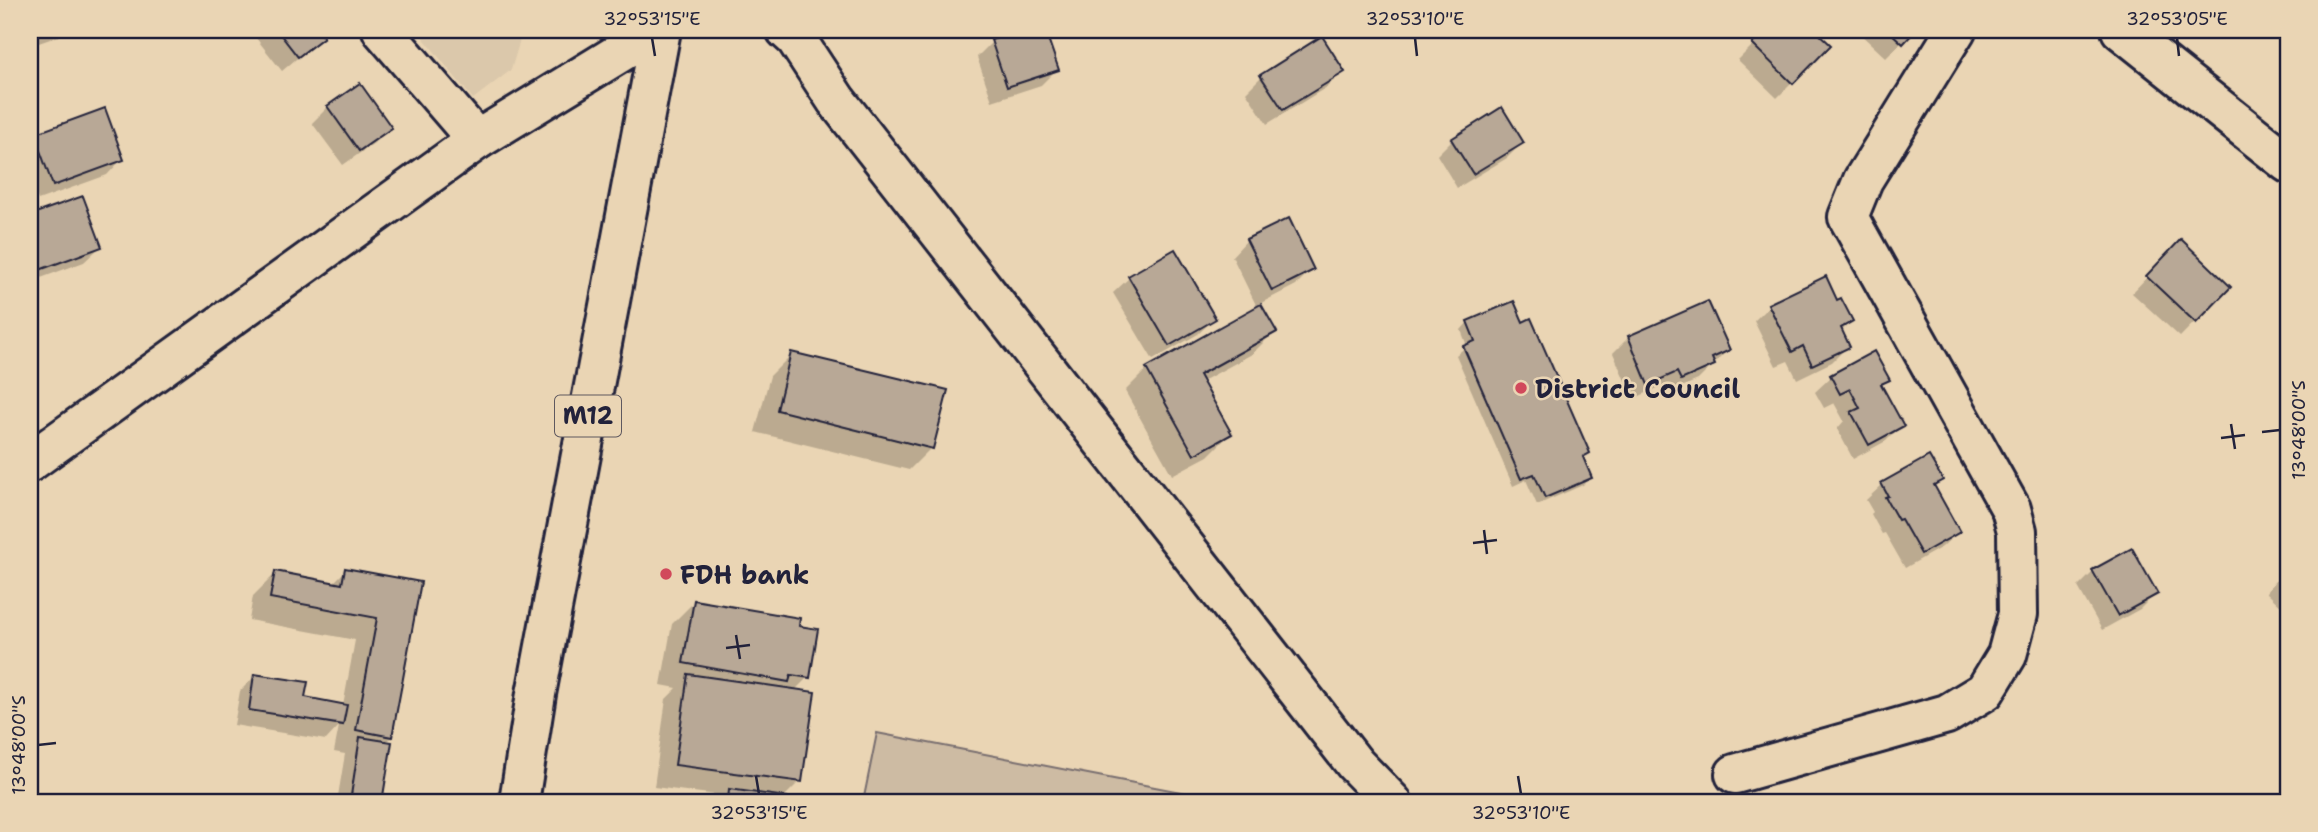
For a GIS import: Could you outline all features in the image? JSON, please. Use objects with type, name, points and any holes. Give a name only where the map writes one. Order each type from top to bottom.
[{"type":"main road","points":[[382,30],[477,140]]},
{"type":"main road","points":[[30,462],[477,140],[659,30]]},
{"type":"main road","name":"M12","points":[[519,802],[541,667],[659,30]]},
{"type":"main road","points":[[786,30],[796,39],[844,111],[1355,764],[1392,802]]},
{"type":"main road","points":[[1735,774],[1947,714],[1986,691],[2007,655],[2018,614],[2017,531],[2011,509],[1848,217],[1863,180],[1956,30]]},
{"type":"main road","points":[[2121,30],[2288,163]]},
{"type":"main road","points":[[1355,764],[1361,802]]},
{"type":"shaded area","points":[[417,30],[523,30],[511,70],[473,99]]},
{"type":"shaded area","points":[[877,733],[1227,801],[863,802]]},
{"type":"building","points":[[277,30],[318,30],[324,37],[298,57]]},
{"type":"building","points":[[1021,30],[1045,30],[1059,70],[1007,87],[991,40]]},
{"type":"building","points":[[1766,30],[1815,30],[1831,45],[1793,84],[1752,44]]},
{"type":"building","points":[[1888,30],[1916,30],[1903,44]]},
{"type":"building","points":[[1322,36],[1345,72],[1283,110],[1260,75]]},
{"type":"building","points":[[360,83],[392,128],[359,151],[327,106]]},
{"type":"building","points":[[1502,107],[1524,143],[1473,174],[1451,139]]},
{"type":"building","points":[[105,108],[124,160],[53,186],[34,134]]},
{"type":"building","points":[[83,196],[102,247],[31,273],[30,215]]},
{"type":"building","points":[[1289,218],[1314,270],[1272,291],[1246,239]]},
{"type":"building","points":[[2181,239],[2231,287],[2196,323],[2146,276]]},
{"type":"building","points":[[1175,249],[1216,319],[1169,346],[1128,276]]},
{"type":"building","points":[[1826,276],[1837,300],[1841,298],[1853,321],[1841,328],[1850,347],[1812,365],[1803,346],[1792,352],[1768,304]]},
{"type":"building","name":"District Council","points":[[1514,301],[1523,322],[1531,318],[1590,453],[1583,457],[1592,478],[1545,498],[1534,474],[1521,479],[1463,346],[1475,341],[1467,321]]},
{"type":"building","points":[[1708,301],[1730,350],[1712,358],[1715,365],[1681,380],[1677,372],[1648,385],[1628,336]]},
{"type":"building","points":[[1261,304],[1277,332],[1199,375],[1232,434],[1194,455],[1146,368]]},
{"type":"building","points":[[1874,351],[1890,380],[1881,384],[1904,426],[1869,445],[1851,412],[1860,408],[1850,389],[1840,394],[1830,375]]},
{"type":"building","points":[[791,352],[948,390],[933,449],[777,410]]},
{"type":"building","points":[[1929,456],[1943,480],[1934,485],[1960,532],[1921,554],[1885,497],[1888,496],[1881,483]]},
{"type":"building","points":[[2132,548],[2158,594],[2118,616],[2092,570]]},
{"type":"building","points":[[345,568],[421,582],[392,737],[356,730],[377,618],[270,598],[275,571],[342,584]]},
{"type":"building","points":[[694,600],[800,618],[799,626],[818,629],[810,678],[791,675],[789,682],[683,663]]},
{"type":"building","points":[[254,674],[308,682],[305,697],[347,705],[343,725],[249,710]]},
{"type":"building","points":[[688,674],[815,692],[802,782],[675,765]]},
{"type":"building","points":[[360,737],[392,742],[382,802],[350,802]]},
{"type":"building","points":[[729,789],[787,797],[786,802],[728,802]]},
{"type":"place","name":"District Council","points":[[1521,388]]},
{"type":"place","name":"FDH bank","points":[[666,574]]}]
